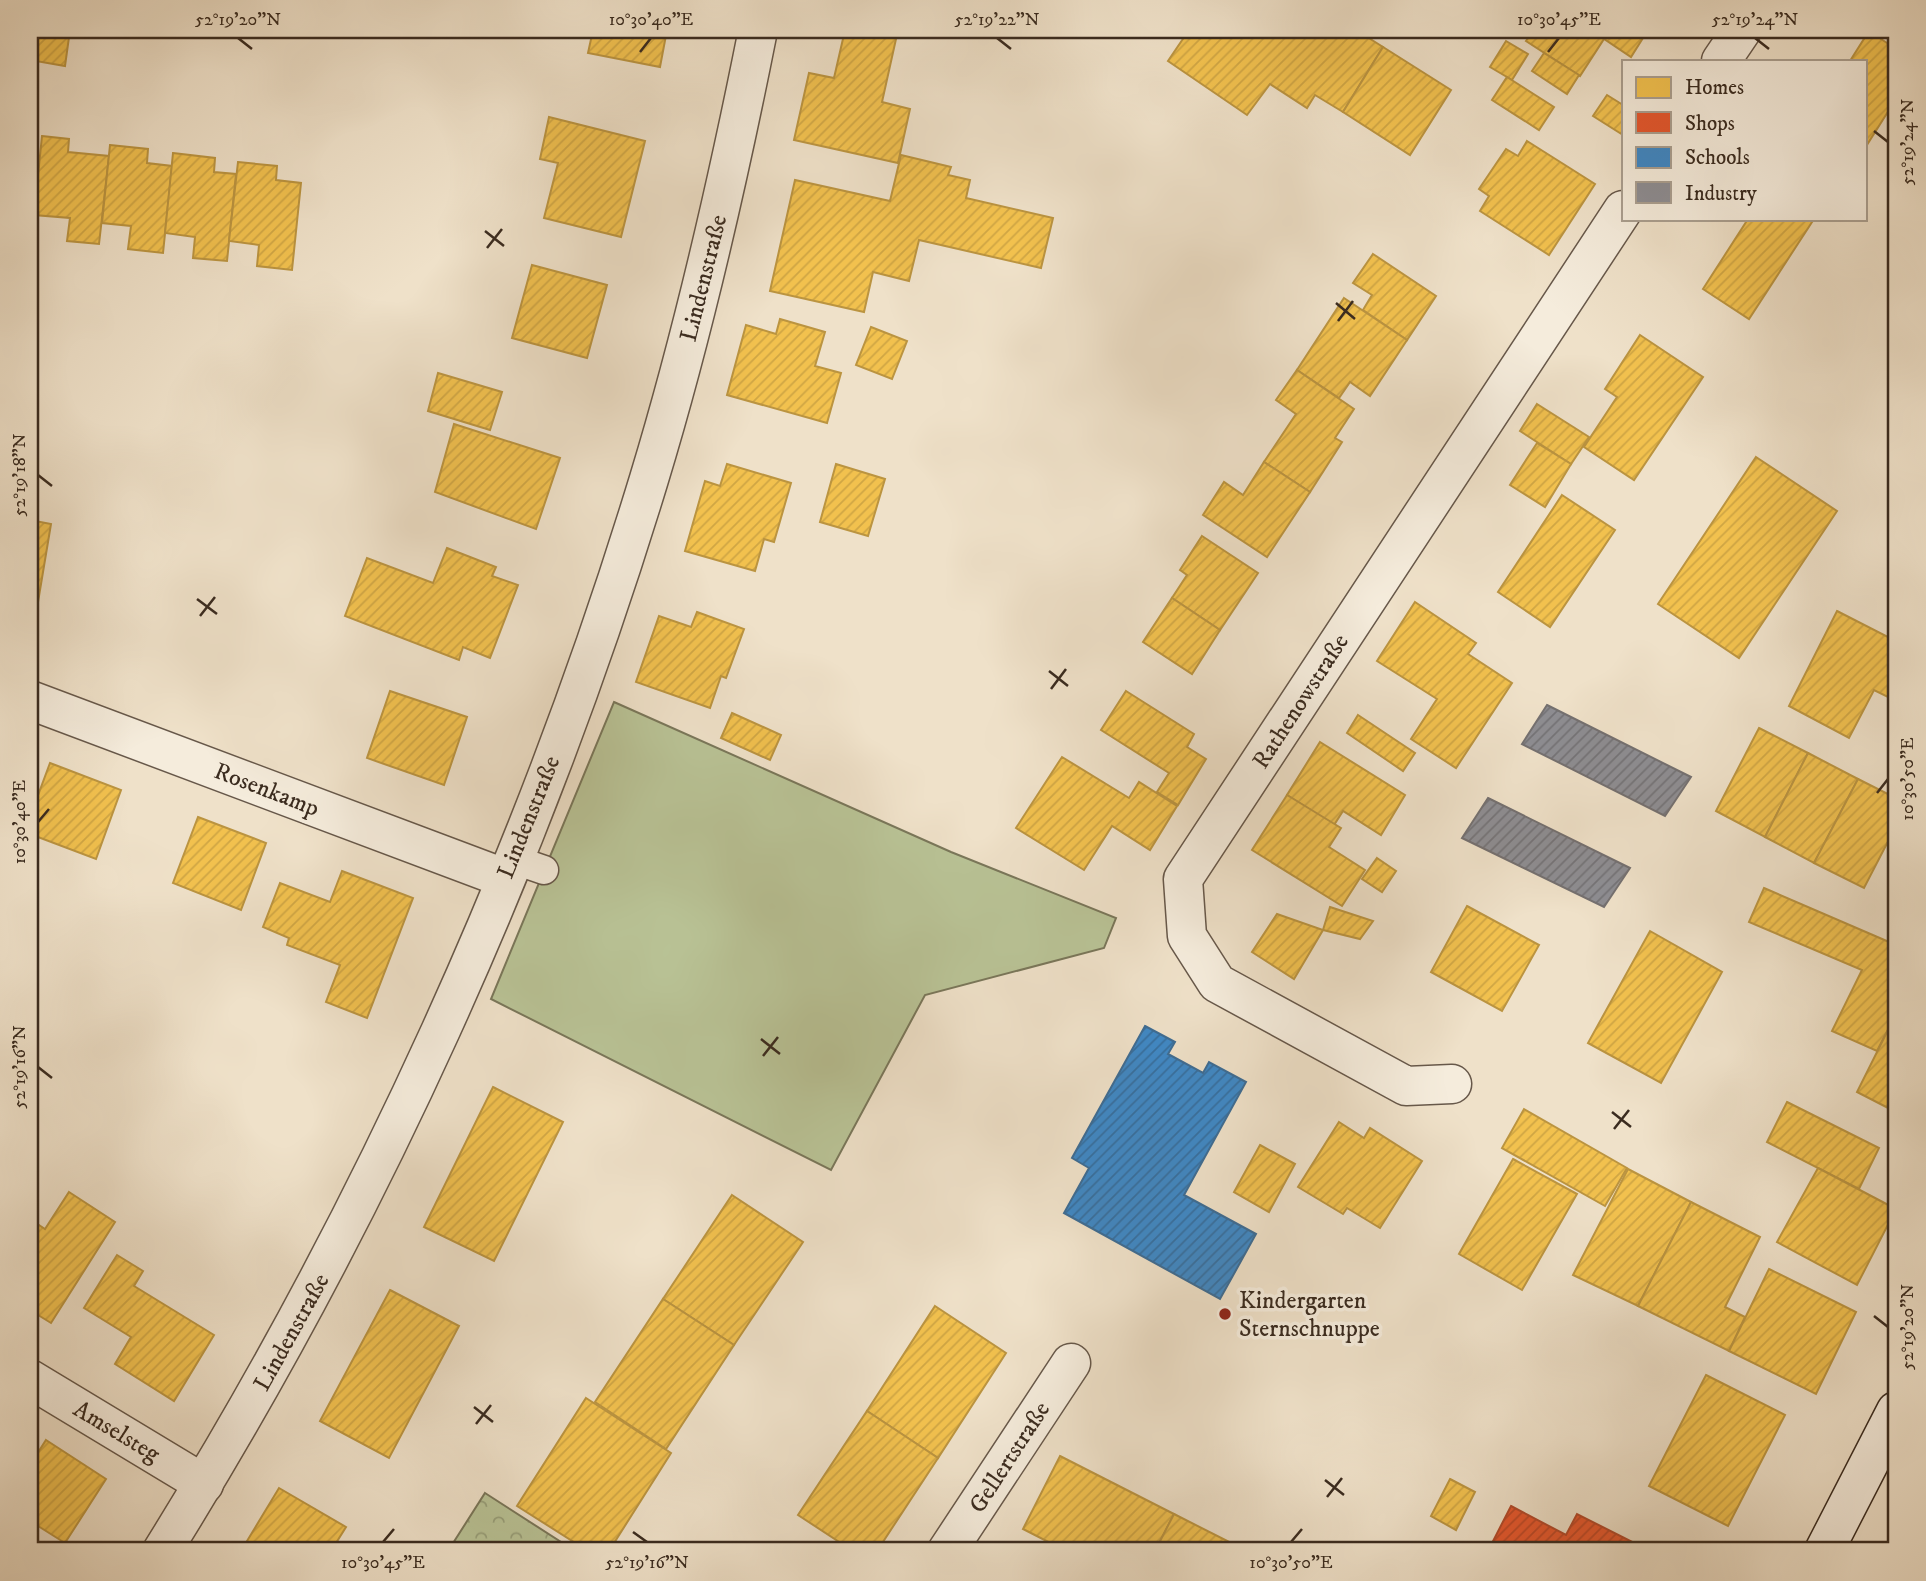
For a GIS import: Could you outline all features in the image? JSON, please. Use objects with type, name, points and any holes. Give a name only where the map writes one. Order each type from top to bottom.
[{"type":"street","name":"Lindenstraße","points":[[162,1551],[204,1484],[316,1289],[457,993],[520,869],[650,476],[732,164],[758,30]]},
{"type":"street","points":[[1722,60],[1742,30]]},
{"type":"street","name":"Rathenowstraße","points":[[1452,1084],[1406,1086],[1217,983],[1187,936],[1183,879],[1622,212]]},
{"type":"street","name":"Rosenkamp","points":[[30,700],[520,869]]},
{"type":"street","name":"Gellertstraße","points":[[947,1551],[1071,1363]]},
{"type":"street","name":"Amselsteg","points":[[30,1379],[204,1484]]},
{"type":"street","points":[[1826,1551],[1896,1411]]},
{"type":"green space","points":[[614,702],[951,852],[1116,918],[1104,948],[925,995],[831,1170],[491,999]]},
{"type":"green space","points":[[485,1493],[575,1551],[448,1551]]},
{"type":"building: Homes","points":[[30,30],[70,30],[65,66],[30,60]]},
{"type":"building: Homes","points":[[593,30],[667,30],[660,67],[588,53]]},
{"type":"building: Homes","points":[[845,30],[898,30],[882,102],[910,109],[898,163],[794,140],[809,73],[834,78]]},
{"type":"building: Homes","points":[[1189,30],[1295,30],[1301,34],[1304,30],[1356,30],[1383,47],[1343,112],[1315,95],[1307,108],[1270,84],[1247,115],[1168,61]]},
{"type":"building: Homes","points":[[1534,30],[1648,30],[1631,57],[1604,39],[1580,76],[1526,41]]},
{"type":"building: Homes","points":[[1869,31],[1896,49],[1896,99],[1867,145],[1867,60],[1851,60]]},
{"type":"building: Homes","points":[[1506,41],[1528,54],[1512,80],[1490,67]]},
{"type":"building: Homes","points":[[1383,47],[1451,90],[1410,155],[1343,112]]},
{"type":"building: Homes","points":[[1544,53],[1579,75],[1567,94],[1532,71]]},
{"type":"building: Homes","points":[[1507,77],[1554,107],[1539,130],[1492,100]]},
{"type":"building: Homes","points":[[1607,95],[1622,104],[1622,134],[1593,116]]},
{"type":"building: Homes","points":[[549,117],[645,141],[621,237],[544,218],[558,163],[540,159]]},
{"type":"building: Homes","points":[[42,136],[69,139],[68,152],[109,156],[99,244],[67,241],[70,218],[34,215]]},
{"type":"building: Homes","points":[[1527,141],[1595,184],[1549,255],[1480,211],[1489,196],[1479,189],[1506,149],[1518,156]]},
{"type":"building: Homes","points":[[110,145],[148,149],[147,163],[172,166],[163,253],[128,249],[131,226],[102,223]]},
{"type":"building: Homes","points":[[173,153],[215,158],[214,172],[236,174],[227,261],[193,258],[195,237],[165,233]]},
{"type":"building: Homes","points":[[901,155],[951,167],[948,175],[970,180],[966,198],[1053,218],[1041,268],[919,240],[909,281],[873,272],[864,312],[770,291],[795,180],[890,201]]},
{"type":"building: Homes","points":[[238,162],[277,166],[276,180],[301,183],[292,270],[257,266],[259,245],[229,241]]},
{"type":"building: Homes","points":[[1747,220],[1813,220],[1749,319],[1703,289]]},
{"type":"building: Homes","points":[[1373,254],[1436,296],[1407,340],[1363,310],[1372,295],[1353,283]]},
{"type":"building: Homes","points":[[532,265],[607,285],[587,358],[512,338]]},
{"type":"building: Homes","points":[[1344,298],[1407,340],[1370,396],[1350,382],[1339,398],[1297,370]]},
{"type":"building: Homes","points":[[780,319],[825,332],[815,366],[841,373],[827,423],[727,395],[746,325],[776,334]]},
{"type":"building: Homes","points":[[871,327],[907,341],[892,379],[856,365]]},
{"type":"building: Homes","points":[[1640,335],[1703,377],[1634,480],[1584,447],[1617,397],[1605,389]]},
{"type":"building: Homes","points":[[1297,370],[1354,409],[1335,438],[1342,442],[1310,492],[1264,462],[1296,414],[1276,400]]},
{"type":"building: Homes","points":[[438,373],[502,392],[490,430],[428,411]]},
{"type":"building: Homes","points":[[1537,404],[1589,437],[1571,464],[1520,431]]},
{"type":"building: Homes","points":[[454,424],[560,458],[536,529],[435,492]]},
{"type":"building: Homes","points":[[1537,443],[1571,464],[1545,507],[1510,485]]},
{"type":"building: Homes","points":[[1756,457],[1837,511],[1739,658],[1658,604]]},
{"type":"building: Homes","points":[[1264,462],[1310,492],[1267,557],[1203,515],[1224,482],[1243,495]]},
{"type":"building: Homes","points":[[727,464],[791,483],[774,542],[764,539],[755,571],[685,551],[705,481],[720,486]]},
{"type":"building: Homes","points":[[836,464],[885,479],[868,536],[820,522]]},
{"type":"building: Homes","points":[[1562,495],[1615,530],[1550,627],[1498,592]]},
{"type":"building: Homes","points":[[30,520],[51,524],[35,620],[30,619]]},
{"type":"building: Homes","points":[[1202,536],[1258,573],[1220,630],[1172,598],[1187,575],[1180,570]]},
{"type":"building: Homes","points":[[447,548],[496,567],[492,576],[518,585],[490,658],[463,647],[459,660],[345,616],[367,558],[433,583]]},
{"type":"building: Homes","points":[[1172,598],[1220,630],[1192,674],[1143,642]]},
{"type":"building: Homes","points":[[1415,602],[1476,643],[1468,654],[1512,683],[1456,768],[1411,739],[1437,699],[1377,661]]},
{"type":"building: Homes","points":[[1837,611],[1896,641],[1896,701],[1874,690],[1849,738],[1789,706]]},
{"type":"building: Homes","points":[[697,612],[744,629],[726,678],[721,676],[710,708],[636,682],[659,616],[691,627]]},
{"type":"building: Homes","points":[[390,691],[467,717],[444,785],[367,758]]},
{"type":"building: Homes","points":[[1126,691],[1194,734],[1187,747],[1206,759],[1178,805],[1157,792],[1169,773],[1101,730]]},
{"type":"building: Homes","points":[[732,713],[781,735],[770,760],[721,738]]},
{"type":"building: Homes","points":[[1358,715],[1415,753],[1403,771],[1347,733]]},
{"type":"building: Homes","points":[[1759,728],[1808,753],[1765,837],[1716,811]]},
{"type":"building: Homes","points":[[1320,742],[1405,795],[1381,835],[1343,811],[1334,825],[1287,795]]},
{"type":"building: Homes","points":[[1808,753],[1858,779],[1814,863],[1765,837]]},
{"type":"building: Homes","points":[[1062,757],[1129,798],[1139,782],[1177,806],[1150,850],[1112,826],[1084,870],[1016,828]]},
{"type":"building: Homes","points":[[50,763],[121,790],[96,859],[30,834],[30,817]]},
{"type":"building: Homes","points":[[1858,779],[1896,798],[1896,826],[1864,888],[1814,863]]},
{"type":"building: Homes","points":[[1287,795],[1341,828],[1329,847],[1365,870],[1342,906],[1252,850]]},
{"type":"building: Homes","points":[[198,817],[266,843],[241,910],[173,883]]},
{"type":"building: Homes","points":[[1377,858],[1396,871],[1382,892],[1362,879]]},
{"type":"building: Homes","points":[[342,871],[413,898],[367,1018],[326,1002],[340,965],[287,945],[289,938],[263,927],[280,883],[330,902]]},
{"type":"building: Homes","points":[[1764,888],[1896,945],[1896,1014],[1877,1051],[1832,1031],[1862,970],[1749,922]]},
{"type":"building: Homes","points":[[1467,906],[1539,945],[1502,1011],[1431,972]]},
{"type":"building: Homes","points":[[1330,907],[1373,921],[1360,939],[1323,930]]},
{"type":"building: Homes","points":[[1277,914],[1323,930],[1294,979],[1252,952]]},
{"type":"building: Homes","points":[[1650,931],[1722,972],[1661,1083],[1588,1043]]},
{"type":"building: Homes","points":[[1896,1014],[1896,1112],[1857,1092]]},
{"type":"building: Homes","points":[[493,1087],[563,1122],[494,1261],[424,1227]]},
{"type":"building: Homes","points":[[1787,1102],[1879,1148],[1859,1189],[1767,1142]]},
{"type":"building: Homes","points":[[1524,1109],[1627,1168],[1605,1206],[1502,1148]]},
{"type":"building: Homes","points":[[1339,1122],[1364,1138],[1370,1128],[1422,1161],[1380,1228],[1347,1208],[1343,1214],[1298,1187]]},
{"type":"building: Homes","points":[[1260,1145],[1295,1164],[1269,1212],[1234,1192]]},
{"type":"building: Homes","points":[[1513,1159],[1577,1194],[1522,1290],[1459,1254]]},
{"type":"building: Homes","points":[[1818,1168],[1896,1209],[1857,1285],[1777,1242]]},
{"type":"building: Homes","points":[[1628,1169],[1691,1202],[1638,1306],[1573,1275]]},
{"type":"building: Homes","points":[[69,1192],[115,1222],[51,1323],[30,1310],[30,1219],[45,1229]]},
{"type":"building: Homes","points":[[732,1195],[803,1242],[734,1345],[663,1299]]},
{"type":"building: Homes","points":[[1691,1202],[1760,1237],[1725,1307],[1745,1317],[1729,1351],[1638,1306]]},
{"type":"building: Homes","points":[[117,1255],[143,1271],[134,1286],[214,1335],[174,1401],[115,1364],[131,1337],[84,1308]]},
{"type":"building: Homes","points":[[1769,1269],[1856,1312],[1816,1394],[1729,1351]]},
{"type":"building: Homes","points":[[390,1290],[459,1326],[389,1458],[320,1421]]},
{"type":"building: Homes","points":[[663,1299],[734,1345],[666,1449],[595,1402]]},
{"type":"building: Homes","points":[[935,1306],[1006,1353],[938,1458],[867,1411]]},
{"type":"building: Homes","points":[[1706,1375],[1785,1415],[1728,1526],[1649,1486]]},
{"type":"building: Homes","points":[[586,1398],[671,1453],[609,1551],[588,1551],[517,1506]]},
{"type":"building: Homes","points":[[867,1411],[938,1458],[877,1551],[853,1551],[798,1515]]},
{"type":"building: Homes","points":[[46,1440],[106,1479],[65,1543],[38,1526],[30,1535],[30,1465]]},
{"type":"building: Homes","points":[[1060,1456],[1174,1514],[1155,1551],[1066,1551],[1023,1529]]},
{"type":"building: Homes","points":[[1450,1479],[1475,1492],[1456,1530],[1431,1516]]},
{"type":"building: Homes","points":[[279,1488],[346,1527],[331,1551],[241,1551]]},
{"type":"building: Homes","points":[[1174,1514],[1247,1551],[1155,1551]]},
{"type":"building: Shops","points":[[1511,1506],[1566,1535],[1577,1514],[1650,1551],[1488,1551]]},
{"type":"building: Schools","points":[[1145,1026],[1175,1042],[1168,1054],[1203,1073],[1209,1062],[1246,1082],[1184,1195],[1256,1234],[1220,1299],[1064,1213],[1089,1168],[1072,1158]]},
{"type":"building: Industry","points":[[1547,705],[1691,777],[1665,816],[1522,744]]},
{"type":"building: Industry","points":[[1488,798],[1630,868],[1604,907],[1462,838]]},
{"type":"place","name":"Kindergarten Sternschnuppe","points":[[1225,1314]]}]
